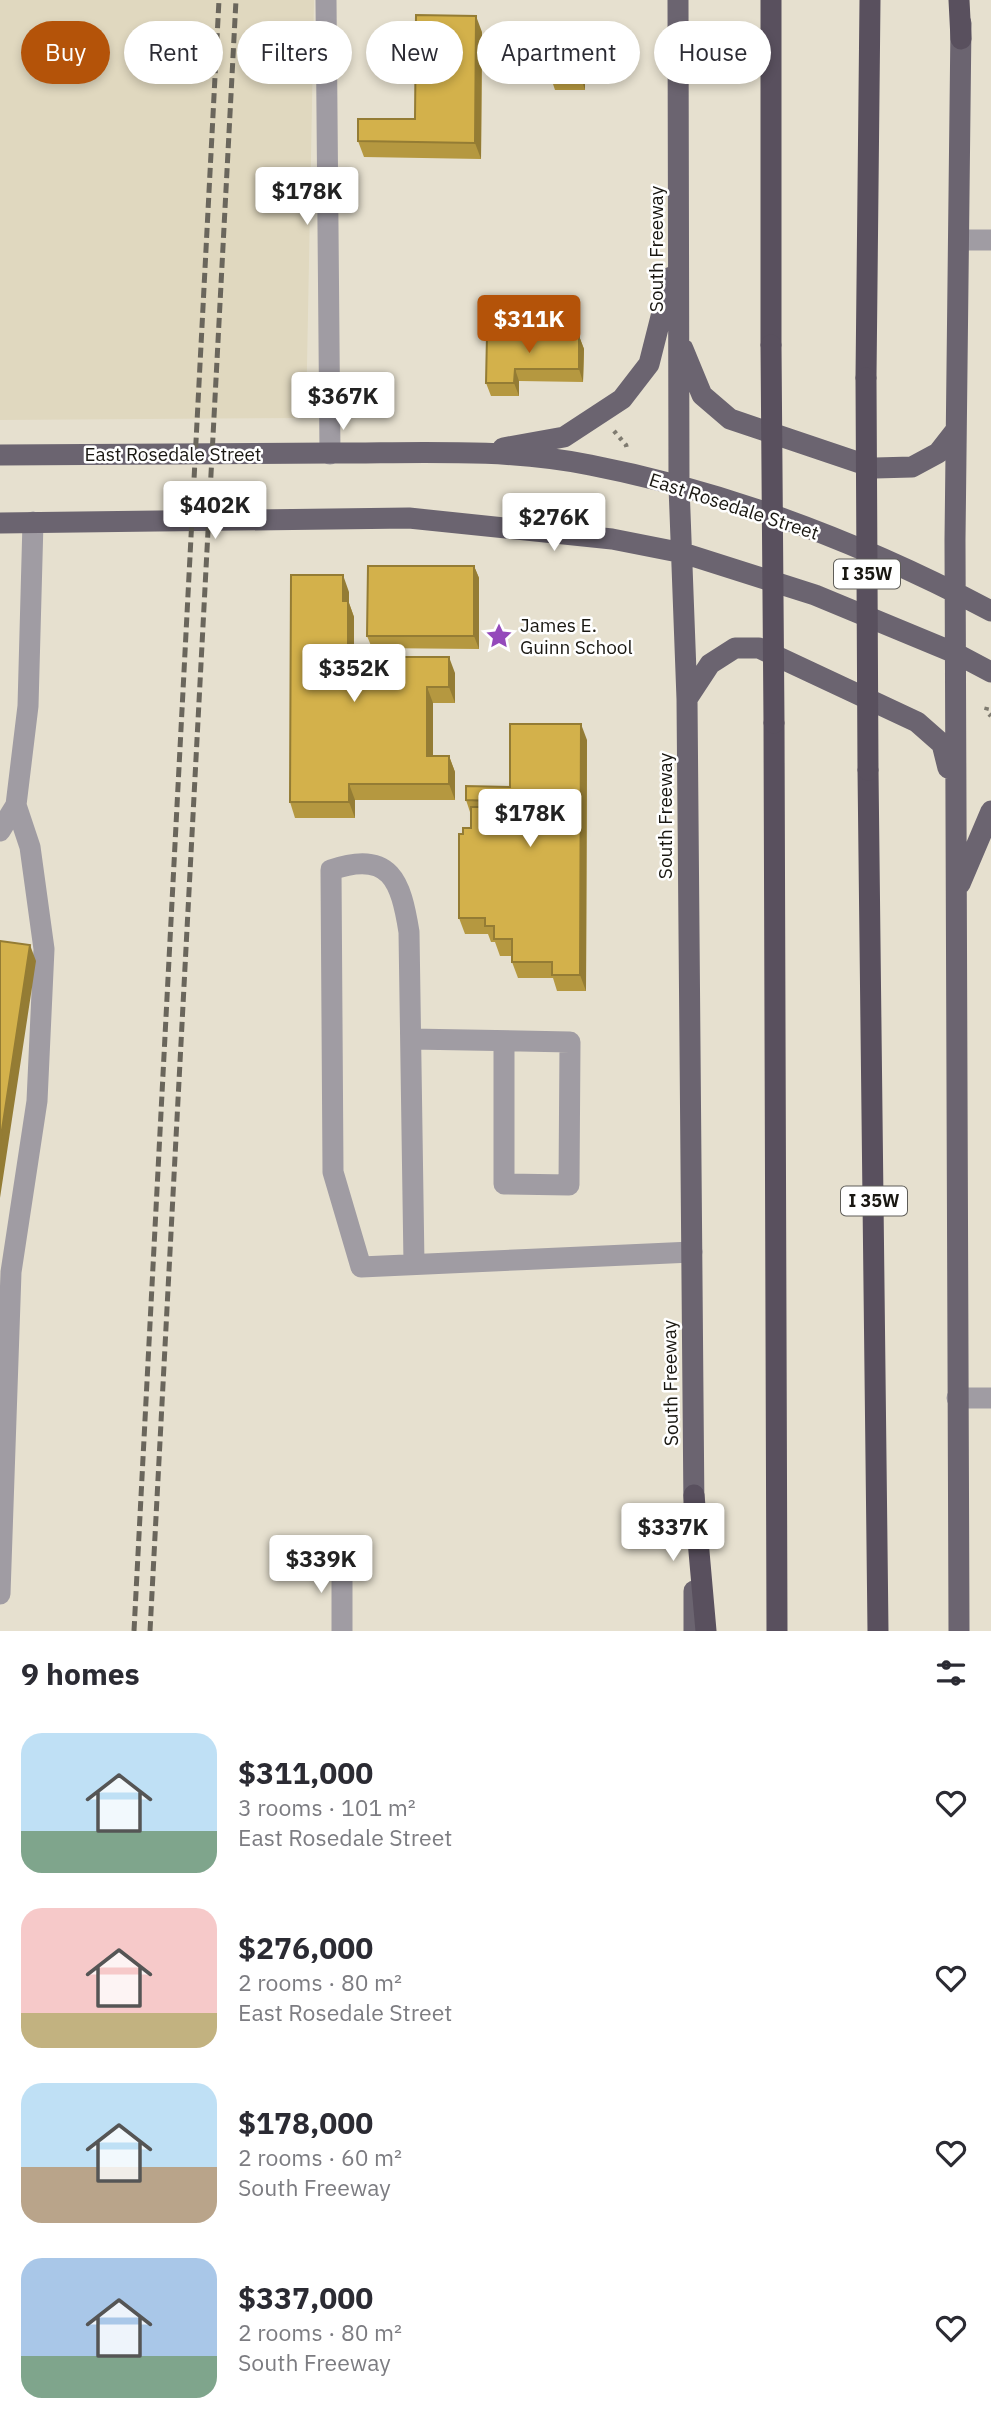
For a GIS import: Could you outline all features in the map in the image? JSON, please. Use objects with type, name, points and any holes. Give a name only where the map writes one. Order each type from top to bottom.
[{"type":"highway","points":[[771,0],[777,1631]]},
{"type":"highway","name":"I 35W","points":[[870,0],[866,378],[877,1631]]},
{"type":"highway","points":[[960,0],[961,39]]},
{"type":"highway","points":[[694,1495],[706,1631]]},
{"type":"main road","name":"South Freeway","points":[[678,0],[679,486],[687,699],[694,1631]]},
{"type":"main road","points":[[959,1631],[955,592],[961,39]]},
{"type":"main road","points":[[480,452],[564,437],[622,399],[649,364],[678,248]]},
{"type":"main road","points":[[678,337],[702,395],[730,419],[875,468],[912,467],[938,453],[956,430]]},
{"type":"main road","name":"East Rosedale Street","points":[[0,455],[480,452],[589,464],[679,486],[813,530],[955,592],[991,611]]},
{"type":"main road","points":[[0,523],[420,518],[612,539],[683,553],[815,595],[955,653],[991,672]]},
{"type":"main road","points":[[687,699],[710,664],[735,648],[759,648],[917,722],[942,744],[956,801]]},
{"type":"main road","points":[[957,893],[991,811]]},
{"type":"street","points":[[326,0],[330,454]]},
{"type":"street","points":[[959,240],[991,240]]},
{"type":"street","points":[[0,831],[16,805],[28,706],[33,522]]},
{"type":"street","points":[[0,1594],[6,1376],[12,1272],[37,1101],[44,949],[30,847],[16,805]]},
{"type":"street","points":[[414,1264],[409,932],[404,897],[391,874],[370,863],[351,863],[331,870],[333,1172],[361,1266],[414,1264],[692,1252]]},
{"type":"street","points":[[411,1039],[570,1042],[569,1185],[504,1184],[504,1041]]},
{"type":"street","points":[[957,1398],[991,1398]]},
{"type":"street","points":[[342,1558],[342,1631]]},
{"type":"path","points":[[611,428],[629,445],[628,456]]},
{"type":"path","points":[[986,710],[991,716]]},
{"type":"shaded area","points":[[0,0],[314,0],[314,21],[237,21],[237,84],[312,84],[306,418],[0,420]]},
{"type":"building","points":[[416,15],[476,16],[475,143],[358,141],[358,119],[415,119],[415,84],[463,84],[463,21],[416,21]]},
{"type":"building","points":[[487,335],[579,336],[579,369],[515,369],[514,383],[486,383]]},
{"type":"building","points":[[368,566],[474,566],[474,636],[367,636]]},
{"type":"building","points":[[291,575],[343,575],[343,601],[348,601],[348,657],[449,657],[449,687],[427,687],[427,756],[449,756],[449,784],[349,784],[349,802],[290,802]]},
{"type":"building","points":[[510,724],[581,724],[580,975],[552,975],[552,962],[512,962],[512,939],[494,939],[494,926],[485,926],[485,918],[459,918],[459,834],[463,834],[463,828],[471,828],[471,807],[492,807],[492,801],[466,800],[466,786],[510,787]]},
{"type":"building","points":[[0,941],[30,945],[0,1143]]},
{"type":"railway","points":[[134,1631],[219,0]]},
{"type":"railway","points":[[150,1631],[236,0]]},
{"type":"place","name":"James E. Guinn School","points":[[499,636]]}]
